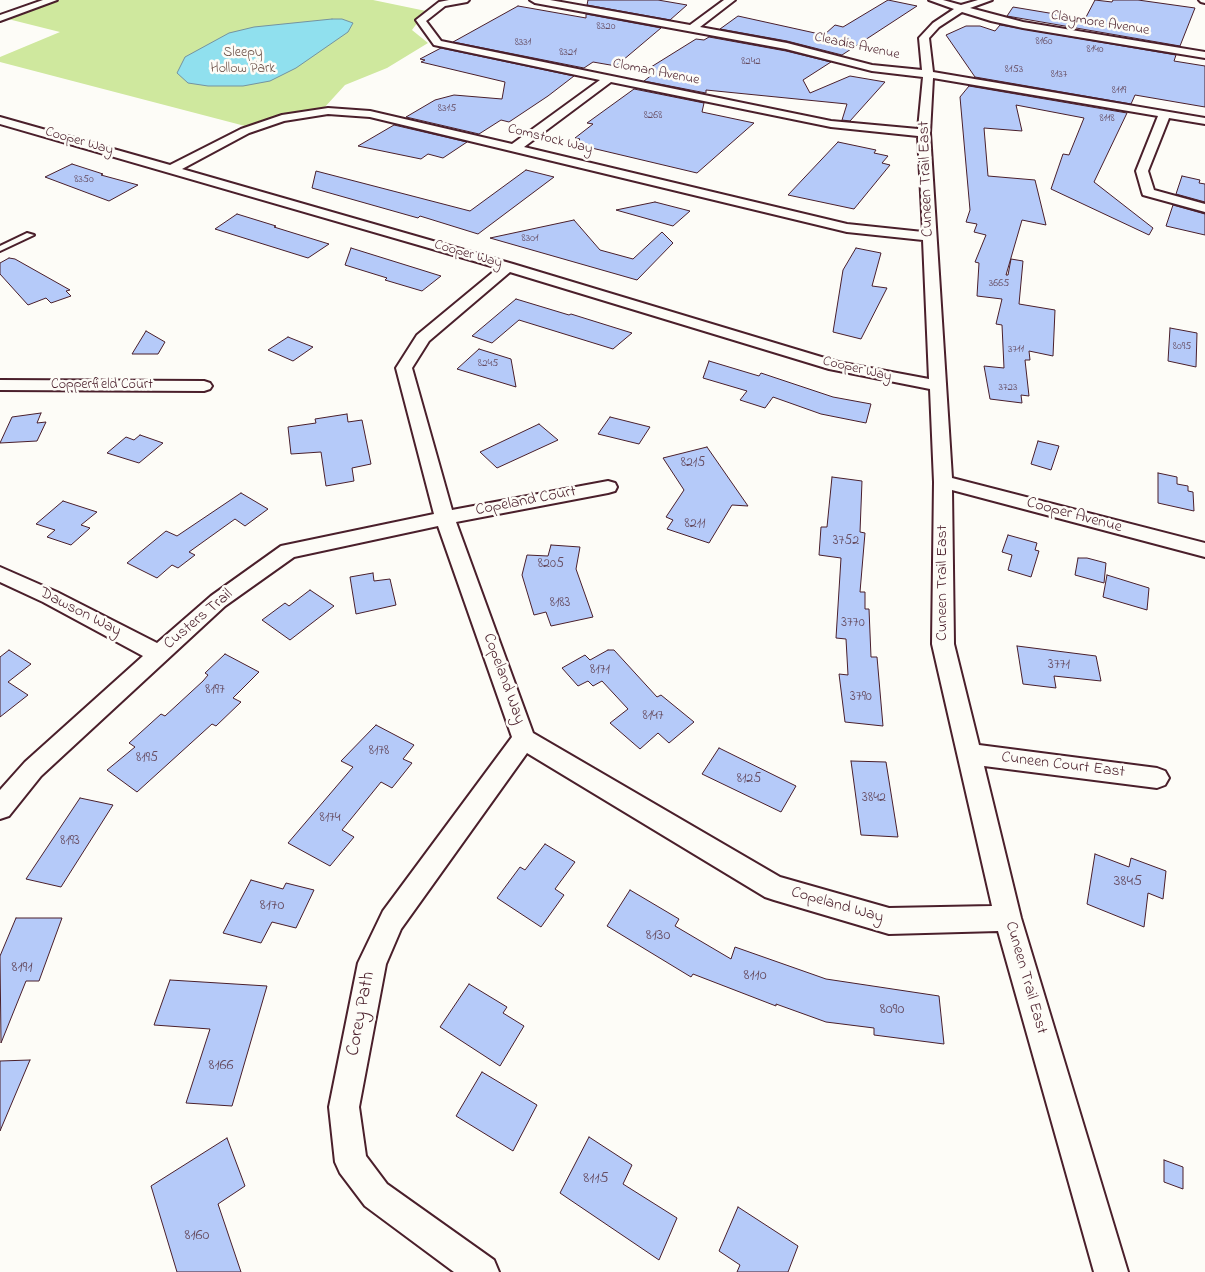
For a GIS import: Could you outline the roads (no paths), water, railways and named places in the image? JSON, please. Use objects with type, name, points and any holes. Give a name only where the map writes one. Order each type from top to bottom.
[{"type":"street","points":[[0,18],[52,0]]},
{"type":"street","name":"Cloman Avenue","points":[[464,0],[442,4],[421,20],[438,43],[831,124],[924,133]]},
{"type":"street","name":"Cleadis Avenue","points":[[535,0],[788,46],[872,68],[928,74],[1205,120]]},
{"type":"street","points":[[693,28],[730,0]]},
{"type":"street","name":"Claymore Avenue","points":[[934,0],[994,19],[1023,25],[1205,55]]},
{"type":"street","name":"Cuneen Trail East","points":[[987,0],[962,8],[936,25],[924,38],[928,74],[924,133],[943,482],[943,644],[1008,918],[1111,1272]]},
{"type":"street","points":[[516,147],[608,79]]},
{"type":"street","name":"Comstock Way","points":[[173,169],[245,131],[282,118],[328,111],[370,114],[516,147],[847,228],[929,238]]},
{"type":"street","points":[[1165,113],[1142,172],[1148,192],[1205,208]]},
{"type":"street","name":"Cooper Way","points":[[0,120],[508,267],[835,366],[937,385]]},
{"type":"street","name":"Copeland Way","points":[[508,267],[423,338],[404,368],[445,518],[524,739],[774,888],[889,921],[1008,918]]},
{"type":"street","name":"Copperfield Court","points":[[0,385],[204,386]]},
{"type":"street","name":"Cooper Avenue","points":[[943,482],[1205,550]]},
{"type":"street","name":"Copeland Court","points":[[445,518],[608,487]]},
{"type":"street","name":"Custers Trail","points":[[0,808],[33,769],[218,601],[288,551],[445,518]]},
{"type":"street","name":"Dawson Way","points":[[0,574],[50,597],[159,654]]},
{"type":"street","name":"Corey Path","points":[[482,1272],[376,1195],[351,1162],[344,1107],[372,963],[392,920],[524,739]]},
{"type":"street","name":"Cuneen Court East","points":[[969,754],[1157,778]]},
{"type":"lane","points":[[0,249],[30,235]]},
{"type":"water","points":[[342,19],[353,23],[348,32],[296,68],[270,81],[243,86],[208,86],[188,83],[177,73],[185,57],[229,33],[254,27]]},
{"type":"park label","name":"Sleepy Hollow Park","points":[[243,62]]}]
